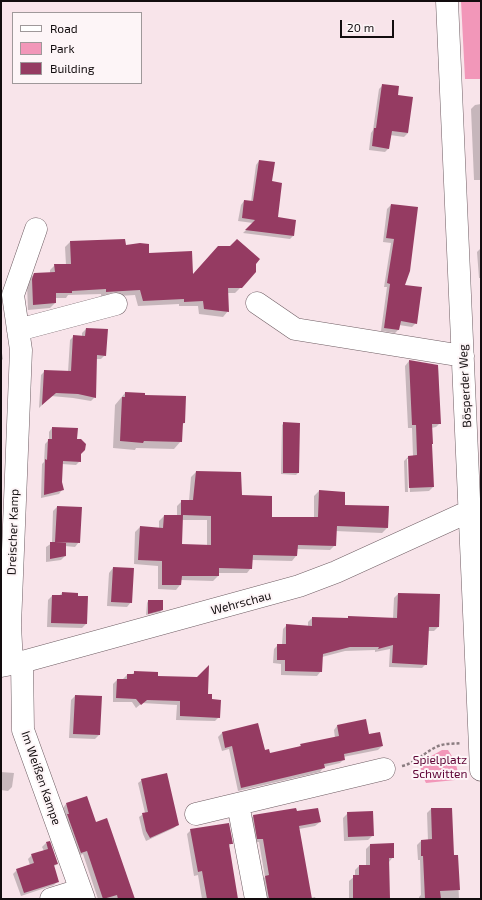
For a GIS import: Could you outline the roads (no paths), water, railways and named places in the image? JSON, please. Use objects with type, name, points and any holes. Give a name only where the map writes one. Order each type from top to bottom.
[{"type":"street","name":"Bösperder Weg","points":[[447,1],[481,770]]},
{"type":"street","name":"Dreischer Kamp","points":[[12,664],[10,625],[10,401],[21,350],[13,295],[36,229]]},
{"type":"street","points":[[257,303],[295,329],[463,356]]},
{"type":"street","points":[[18,330],[116,304]]},
{"type":"street","name":"Wehrschau","points":[[12,664],[299,586],[336,572],[470,511]]},
{"type":"street","name":"Im Weißen Kampe","points":[[12,664],[23,730],[82,894],[51,899]]},
{"type":"street","points":[[196,814],[384,769]]},
{"type":"street","points":[[238,804],[256,899]]},
{"type":"park label","name":"Spielplatz Schwitten","points":[[440,767]]}]
